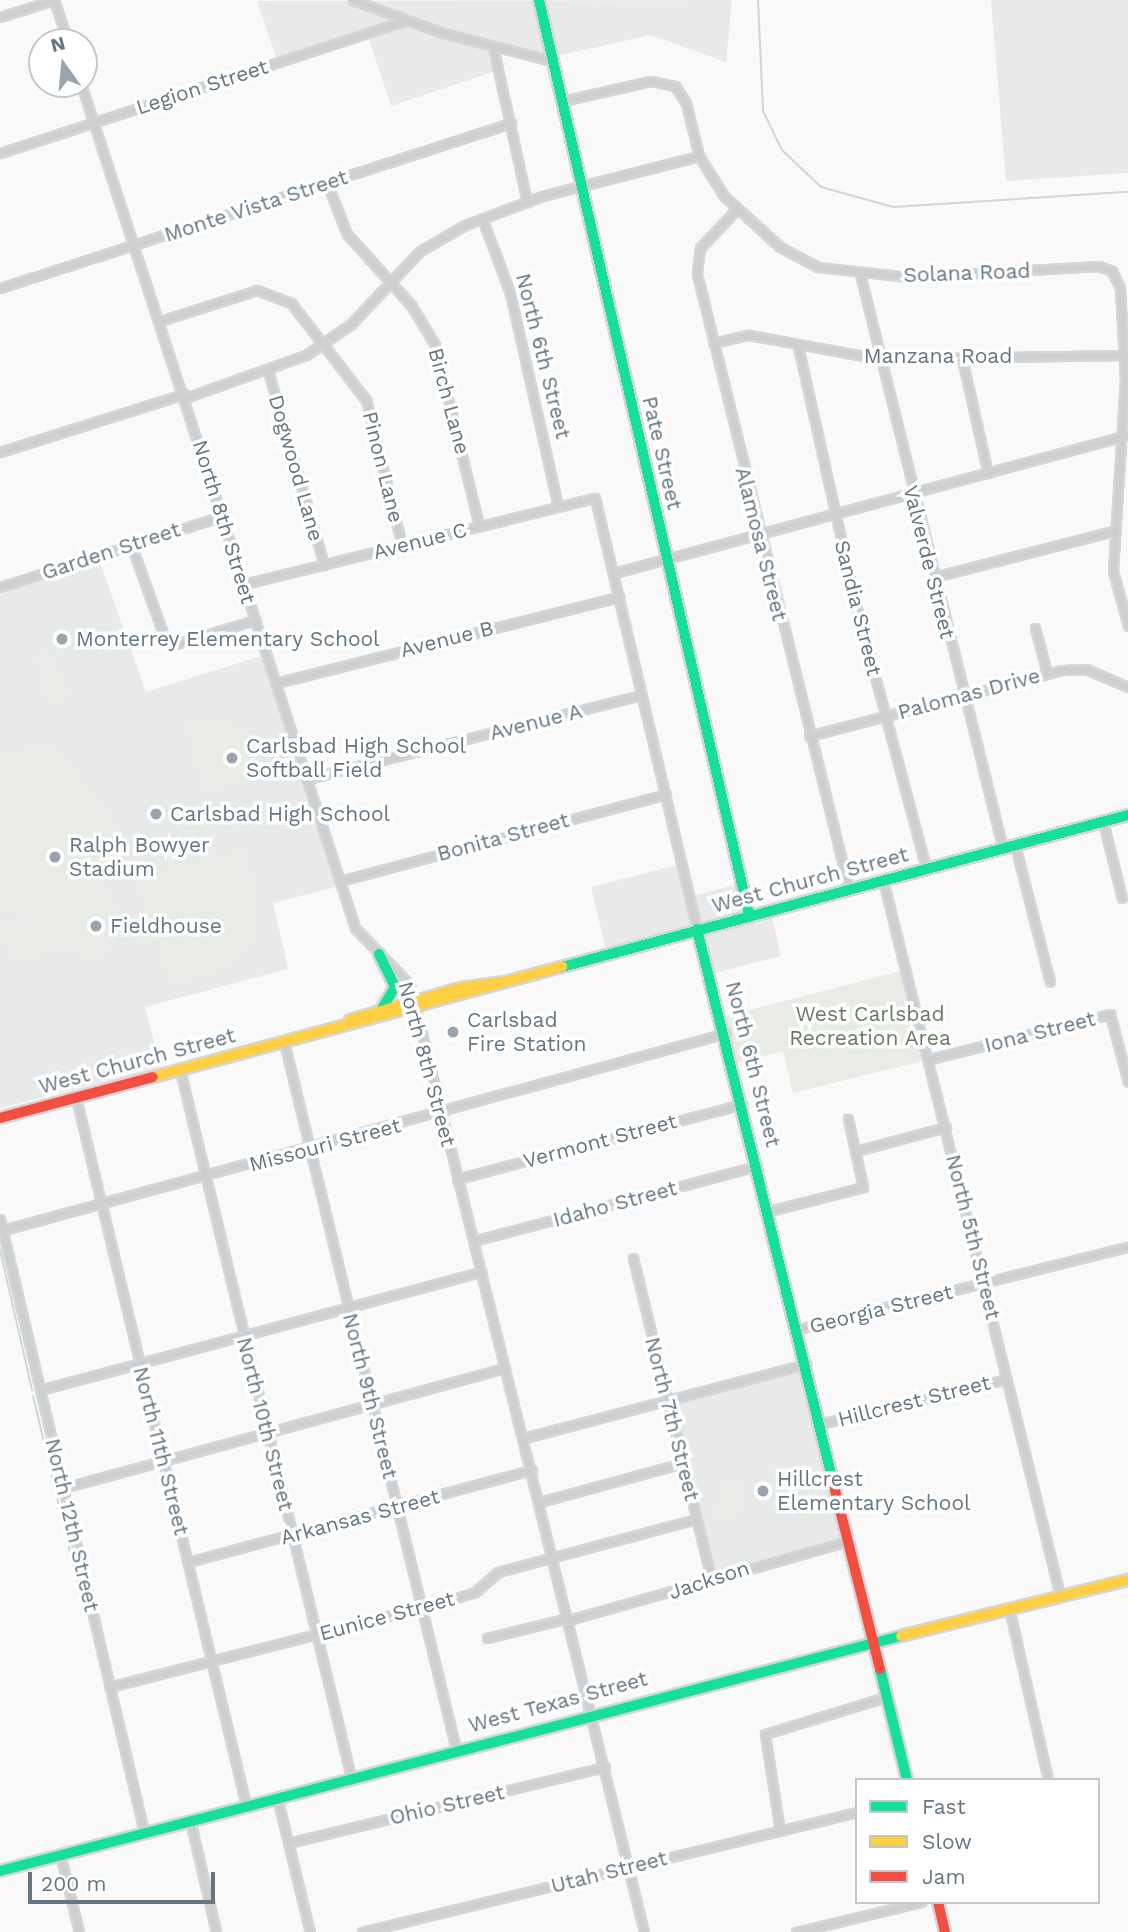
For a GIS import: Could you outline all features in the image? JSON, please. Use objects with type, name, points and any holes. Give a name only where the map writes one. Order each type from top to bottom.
[{"type":"street","points":[[0,18],[54,0],[63,28]]},
{"type":"street","points":[[354,0],[405,21],[552,61]]},
{"type":"street","name":"Pate Street","points":[[539,0],[749,915]]},
{"type":"street","name":"Legion Street","points":[[0,153],[405,21]]},
{"type":"street","points":[[493,47],[527,201]]},
{"type":"street","name":"Solana Road","points":[[562,101],[651,81],[668,83],[686,103],[699,156],[736,210],[801,260],[860,274],[938,277],[1105,267],[1119,283],[1124,355],[1124,436],[1113,531],[1114,582],[1128,626]]},
{"type":"street","name":"North 8th Street","points":[[86,98],[355,928],[379,954],[405,975],[415,1005],[472,1241],[554,1558],[644,1932]]},
{"type":"street","name":"Monte Vista Street","points":[[0,288],[511,123]]},
{"type":"street","points":[[0,452],[268,371],[326,343],[360,316],[389,282],[429,244],[482,218],[527,201],[699,156]]},
{"type":"street","name":"Birch Lane","points":[[327,183],[347,234],[411,305],[435,345],[479,526]]},
{"type":"street","name":"Alamosa Street","points":[[736,210],[708,236],[696,259],[758,535],[849,889]]},
{"type":"street","name":"North 6th Street","points":[[482,218],[510,293],[558,506]]},
{"type":"street","name":"Valverde Street","points":[[860,274],[962,696],[1003,849]]},
{"type":"street","name":"Pinon Lane","points":[[160,321],[265,290],[291,303],[326,343],[370,409],[402,545]]},
{"type":"street","name":"Manzana Road","points":[[713,343],[749,335],[880,359],[1124,355]]},
{"type":"street","name":"Sandia Street","points":[[798,346],[884,717],[926,869]]},
{"type":"street","points":[[962,359],[988,473]]},
{"type":"street","name":"Dogwood Lane","points":[[268,371],[324,565]]},
{"type":"street","points":[[614,573],[1124,436]]},
{"type":"street","name":"North 6th Street","points":[[595,498],[697,929],[726,1033],[906,1778]]},
{"type":"street","name":"Avenue C","points":[[244,584],[595,498]]},
{"type":"street","name":"Garden Street","points":[[0,587],[222,516]]},
{"type":"street","points":[[934,577],[1113,531]]},
{"type":"street","points":[[131,544],[166,642],[176,644],[255,620]]},
{"type":"street","name":"Avenue B","points":[[276,683],[619,597]]},
{"type":"street","points":[[1035,628],[1047,673]]},
{"type":"street","name":"Palomas Drive","points":[[809,736],[1047,673],[1086,669],[1128,687]]},
{"type":"street","name":"Avenue A","points":[[307,779],[642,695]]},
{"type":"street","name":"Bonita Street","points":[[340,881],[666,794]]},
{"type":"street","name":"West Church Street","points":[[0,1118],[749,915],[1128,816]]},
{"type":"street","points":[[1103,822],[1122,898]]},
{"type":"street","points":[[1015,845],[1050,982]]},
{"type":"street","name":"North 5th Street","points":[[883,880],[930,1059],[1060,1595]]},
{"type":"street","points":[[379,954],[395,987],[380,1011]]},
{"type":"street","name":"West Church Street","points":[[284,1042],[380,1011],[415,1005]]},
{"type":"street","name":"Iona Street","points":[[930,1059],[1110,1014],[1128,1082]]},
{"type":"street","name":"Missouri Street","points":[[3,1230],[310,1149],[726,1033]]},
{"type":"street","name":"North 9th Street","points":[[284,1042],[456,1749]]},
{"type":"street","name":"North 10th Street","points":[[180,1070],[351,1777]]},
{"type":"street","name":"North 11th Street","points":[[76,1098],[246,1805]]},
{"type":"street","name":"Vermont Street","points":[[457,1179],[743,1104]]},
{"type":"street","points":[[769,1211],[861,1189],[856,1150],[848,1119]]},
{"type":"street","points":[[856,1150],[946,1127]]},
{"type":"street","name":"Idaho Street","points":[[472,1241],[758,1166]]},
{"type":"street","name":"North 12th Street","points":[[0,1219],[144,1832]]},
{"type":"street","name":"Georgia Street","points":[[798,1329],[1128,1247]]},
{"type":"street","name":"North 7th Street","points":[[633,1258],[712,1581]]},
{"type":"street","points":[[40,1390],[481,1272]]},
{"type":"street","points":[[524,1438],[806,1364]]},
{"type":"street","points":[[63,1488],[505,1368]]},
{"type":"street","name":"Hillcrest Street","points":[[820,1424],[1007,1379]]},
{"type":"street","points":[[540,1502],[683,1463]]},
{"type":"street","name":"Arkansas Street","points":[[188,1562],[532,1470]]},
{"type":"street","name":"Eunice Street","points":[[109,1687],[475,1592],[498,1572],[696,1519]]},
{"type":"street","name":"Jackson","points":[[487,1638],[712,1581],[848,1541]]},
{"type":"street","name":"West Texas Street","points":[[0,1871],[872,1641],[1128,1580]]},
{"type":"street","points":[[1008,1608],[1048,1778]]},
{"type":"street","points":[[780,1831],[762,1744],[766,1734],[886,1697]]},
{"type":"street","name":"Ohio Street","points":[[288,1843],[605,1767]]},
{"type":"street","points":[[277,1797],[310,1932]]},
{"type":"street","name":"Utah Street","points":[[362,1932],[855,1812]]},
{"type":"street","points":[[190,1820],[216,1932]]},
{"type":"street","points":[[60,1854],[79,1932]]},
{"type":"street","points":[[796,1932],[913,1904]]},
{"type":"street","points":[[938,1904],[945,1932]]},
{"type":"shaded area","points":[[732,0],[726,62],[651,35],[552,57],[494,47],[499,70],[391,106],[367,34],[278,63],[257,1]]},
{"type":"shaded area","points":[[991,0],[1128,0],[1128,173],[1006,181]]},
{"type":"shaded area","name":"Carlsbad High School","points":[[99,560],[146,692],[261,656],[336,887],[273,903],[288,969],[145,1007],[161,1068],[0,1108],[0,592]]},
{"type":"shaded area","points":[[681,864],[689,897],[742,883],[749,915],[770,910],[781,956],[711,974],[697,929],[607,954],[591,887]]},
{"type":"shaded area","name":"Hillcrest Elementary School","points":[[806,1364],[847,1541],[709,1573],[668,1396]]},
{"type":"green space","points":[[47,651],[70,693],[54,702],[48,699],[37,655]]},
{"type":"green space","name":"Carlsbad High School Softball Field","points":[[216,720],[246,732],[272,770],[211,790],[204,786],[188,724]]},
{"type":"green space","name":"Ralph Bowyer Stadium","points":[[51,741],[117,826],[103,888],[134,929],[89,963],[76,946],[13,961],[9,944],[0,947],[0,911],[5,928],[36,919],[0,908],[0,757]]},
{"type":"green space","points":[[244,850],[258,912],[251,943],[225,966],[171,986],[140,887],[150,875]]},
{"type":"green space","name":"West Carlsbad Recreation Area","points":[[905,970],[930,1059],[793,1093],[783,1051],[733,1064],[722,1017]]},
{"type":"green space","points":[[734,1480],[742,1485],[742,1508],[734,1516],[718,1518],[714,1504],[724,1499],[725,1484]]},
{"type":"waterway","points":[[758,0],[763,111],[782,150],[821,187],[893,207],[1128,192]]},
{"type":"waterway","points":[[0,1250],[32,1390]]},
{"type":"waterway","points":[[33,1396],[81,1599]]},
{"type":"traffic: fast","points":[[539,0],[749,915]]},
{"type":"traffic: fast","points":[[562,967],[1128,815]]},
{"type":"traffic: fast","points":[[697,929],[833,1482]]},
{"type":"traffic: fast","points":[[379,954],[395,987],[382,1009]]},
{"type":"traffic: fast","points":[[0,1871],[901,1636]]},
{"type":"traffic: fast","points":[[880,1669],[907,1778]]},
{"type":"traffic: slow","points":[[153,1077],[562,967]]},
{"type":"traffic: slow","points":[[350,1020],[461,988],[503,982]]},
{"type":"traffic: slow","points":[[901,1636],[1128,1580]]},
{"type":"traffic: jam","points":[[0,1118],[153,1077]]},
{"type":"traffic: jam","points":[[833,1482],[880,1669]]},
{"type":"traffic: jam","points":[[938,1904],[945,1932]]},
{"type":"place","name":"Monterrey Elementary School","points":[[62,639]]},
{"type":"place","name":"Carlsbad High School Softball Field","points":[[232,758]]},
{"type":"place","name":"Carlsbad High School","points":[[156,814]]},
{"type":"place","name":"Ralph Bowyer Stadium","points":[[55,857]]},
{"type":"place","name":"Fieldhouse","points":[[96,926]]},
{"type":"place","name":"Carlsbad Fire Station","points":[[453,1032]]},
{"type":"place","name":"Hillcrest Elementary School","points":[[763,1491]]}]
